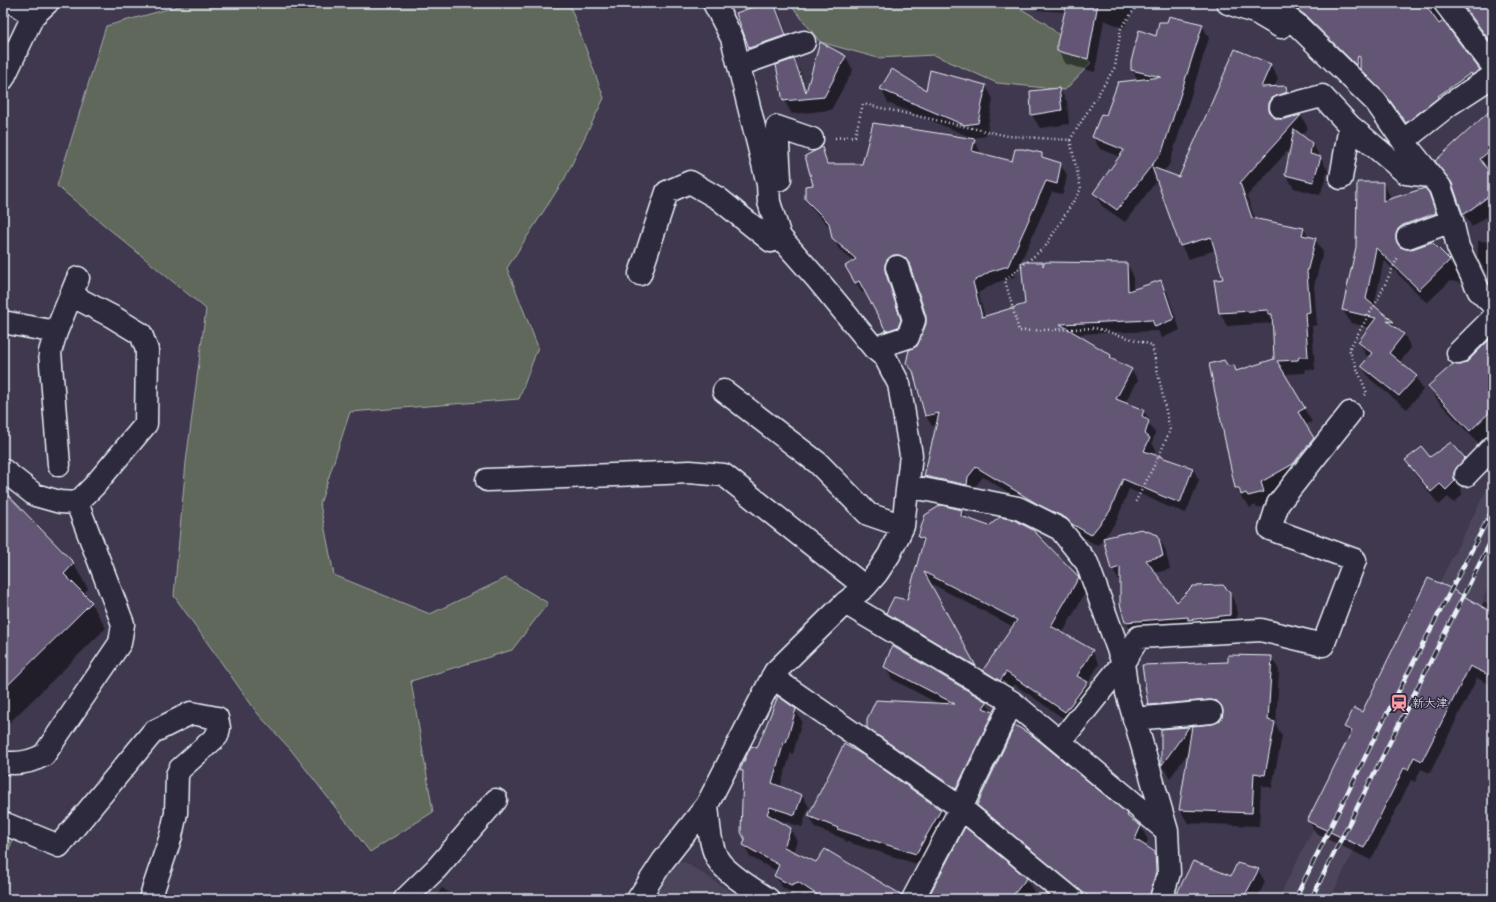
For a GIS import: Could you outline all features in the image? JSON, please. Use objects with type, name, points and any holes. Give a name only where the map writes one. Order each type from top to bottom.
[{"type":"street","points":[[3,79],[40,9],[14,3]]},
{"type":"street","points":[[638,899],[662,861],[707,806],[775,672],[845,603],[877,574],[889,555],[903,526],[911,455],[899,384],[885,357],[874,348],[780,237],[769,202],[768,184],[732,38],[714,3]]},
{"type":"street","points":[[1228,3],[1257,14],[1290,32],[1296,24]]},
{"type":"street","points":[[1267,3],[1296,24],[1376,102],[1403,141],[1440,187],[1452,221],[1458,247],[1479,291],[1493,304]]},
{"type":"street","points":[[1445,3],[1493,66]]},
{"type":"street","points":[[739,65],[804,42]]},
{"type":"street","points":[[1403,141],[1450,104],[1493,76]]},
{"type":"street","points":[[1281,107],[1322,96],[1350,126],[1406,173],[1430,176]]},
{"type":"street","points":[[1342,178],[1350,126]]},
{"type":"street","points":[[768,184],[780,179],[777,127],[812,139]]},
{"type":"street","points":[[640,274],[667,192],[690,182],[719,199],[771,241],[780,237]]},
{"type":"street","points":[[1408,237],[1452,221]]},
{"type":"street","points":[[874,348],[908,337],[914,320],[897,267]]},
{"type":"street","points":[[3,470],[35,495],[60,502],[77,503],[94,486],[146,424],[146,350],[142,334],[113,317],[74,287],[56,332],[50,352],[59,465]]},
{"type":"street","points":[[1458,353],[1493,318]]},
{"type":"street","points":[[3,322],[56,332]]},
{"type":"street","points":[[724,391],[818,463],[868,514],[903,526]]},
{"type":"street","points":[[1060,742],[1123,663],[1138,637],[1262,630],[1322,645],[1355,560],[1270,529],[1278,504],[1350,413]]},
{"type":"street","points":[[1466,475],[1493,447]]},
{"type":"street","points":[[488,480],[690,472],[724,475],[864,587]]},
{"type":"street","points":[[908,486],[1018,508],[1060,530],[1087,563],[1123,663],[1127,693],[1167,831],[1169,873],[1161,899]]},
{"type":"street","points":[[3,762],[31,762],[44,755],[120,643],[122,624],[77,503]]},
{"type":"street","points":[[845,603],[1012,702],[1167,831]]},
{"type":"street","points":[[772,677],[961,808],[1072,899]]},
{"type":"street","points":[[913,899],[961,808],[1012,702]]},
{"type":"street","points":[[1134,719],[1211,712]]},
{"type":"street","points":[[3,823],[59,846],[153,732],[191,713],[218,718],[219,728],[217,736],[180,769],[177,774],[176,813],[171,836],[150,899]]},
{"type":"street","points":[[405,899],[436,869],[496,800]]},
{"type":"street","points":[[707,806],[710,837],[718,859],[733,874],[768,899]]},
{"type":"path","points":[[1135,503],[1160,454],[1170,430],[1152,345],[1095,328],[1019,331],[1005,280],[1045,247],[1081,189],[1070,140],[1115,66],[1121,28],[1139,3]]},
{"type":"path","points":[[812,139],[854,136],[864,104],[1008,136],[1070,140]]},
{"type":"path","points":[[1350,413],[1367,393],[1349,349],[1377,301],[1408,237]]},
{"type":"shaded area","points":[[1493,477],[1493,579],[1483,599],[1493,604],[1493,677],[1470,666],[1422,761],[1414,757],[1408,770],[1404,768],[1363,849],[1356,846],[1330,899],[1278,899],[1315,825],[1307,821],[1428,578],[1439,583]]},
{"type":"shaded area","points":[[683,861],[742,899],[642,899],[664,866]]},
{"type":"green space","points":[[190,3],[569,3],[604,98],[565,178],[507,268],[538,347],[519,399],[350,412],[320,504],[334,575],[430,614],[506,578],[548,603],[512,650],[411,681],[433,812],[370,852],[291,750],[258,714],[174,596],[186,462],[206,309],[57,186],[106,26]]},
{"type":"green space","points":[[785,3],[1011,3],[1045,23],[1091,63],[1065,90],[997,83],[934,55],[878,58],[820,42],[795,10]]},
{"type":"green space","points":[[3,836],[13,839],[6,857],[3,859]]},
{"type":"building","points":[[764,3],[774,3],[786,35],[749,48],[736,13]]},
{"type":"building","points":[[1067,3],[1098,3],[1088,59],[1057,51],[1057,43]]},
{"type":"building","points":[[1288,3],[1424,3],[1439,24],[1443,21],[1480,70],[1472,75],[1471,73],[1438,96],[1439,97],[1406,123],[1386,95],[1360,69],[1360,57],[1358,56],[1356,65],[1305,15]]},
{"type":"building","points":[[1466,3],[1493,3],[1493,45],[1463,5]]},
{"type":"building","points":[[1169,16],[1203,24],[1162,152],[1117,210],[1093,193],[1124,150],[1092,137],[1101,114],[1106,115],[1118,82],[1161,77],[1131,70],[1131,62],[1139,30],[1156,36],[1159,22],[1167,22]]},
{"type":"building","points":[[820,42],[846,56],[824,97],[783,101],[776,65],[794,59],[806,92]]},
{"type":"building","points":[[1235,49],[1271,64],[1261,87],[1286,86],[1287,92],[1272,98],[1269,103],[1269,111],[1272,116],[1277,119],[1284,119],[1301,115],[1240,183],[1252,218],[1304,228],[1302,235],[1316,238],[1307,272],[1310,312],[1305,313],[1308,357],[1299,357],[1298,360],[1277,361],[1305,408],[1298,412],[1314,438],[1293,464],[1261,482],[1264,492],[1248,496],[1246,493],[1241,495],[1239,488],[1235,488],[1209,364],[1224,360],[1228,366],[1234,365],[1236,371],[1274,359],[1272,314],[1268,314],[1268,310],[1219,313],[1214,280],[1223,279],[1211,237],[1180,246],[1152,167],[1179,177]]},
{"type":"building","points":[[892,69],[926,90],[930,70],[986,85],[978,123],[964,125],[880,89]]},
{"type":"building","points":[[1059,88],[1062,110],[1031,115],[1030,91]]},
{"type":"building","points":[[1493,108],[1493,148],[1480,159],[1493,177],[1493,193],[1463,215],[1452,183],[1435,161]]},
{"type":"building","points":[[873,123],[975,139],[972,151],[1012,161],[1015,149],[1023,149],[1042,153],[1042,157],[1061,163],[1057,184],[1046,181],[1008,266],[989,272],[973,282],[982,317],[1025,304],[1021,262],[1043,262],[1043,266],[1045,262],[1127,263],[1128,291],[1161,280],[1174,319],[1155,327],[1152,320],[1060,324],[1111,355],[1110,358],[1132,369],[1116,399],[1144,410],[1142,416],[1149,421],[1145,434],[1150,438],[1144,451],[1193,468],[1180,503],[1123,479],[1110,511],[1091,535],[1072,524],[1066,518],[1041,506],[976,467],[968,477],[967,485],[924,476],[939,413],[925,416],[913,371],[906,363],[909,350],[917,346],[926,324],[926,316],[909,263],[905,258],[899,255],[893,255],[885,264],[885,271],[901,320],[898,327],[886,331],[859,281],[855,283],[845,266],[856,259],[832,238],[829,223],[805,199],[805,186],[813,185],[805,156],[822,147],[827,164],[862,164]]},
{"type":"building","points":[[1294,129],[1312,143],[1310,154],[1321,157],[1313,182],[1285,175]]},
{"type":"building","points":[[1357,182],[1383,182],[1383,201],[1425,188],[1429,193],[1436,213],[1403,225],[1398,229],[1396,241],[1400,247],[1406,249],[1412,249],[1432,242],[1450,260],[1419,290],[1376,248],[1366,299],[1394,322],[1387,321],[1404,334],[1389,353],[1417,376],[1399,396],[1361,366],[1372,353],[1358,342],[1376,318],[1342,310],[1356,247]]},
{"type":"building","points":[[1493,336],[1493,409],[1470,431],[1428,386],[1453,364],[1461,365],[1467,362]]},
{"type":"building","points":[[1451,442],[1465,458],[1454,472],[1455,481],[1446,490],[1440,484],[1431,492],[1405,460],[1422,447],[1430,457]]},
{"type":"building","points":[[3,490],[74,563],[64,574],[92,602],[3,690]]},
{"type":"building","points":[[941,505],[962,510],[961,516],[989,526],[1000,517],[1014,520],[1033,530],[1079,577],[1051,626],[1093,650],[1077,676],[1088,682],[1065,712],[1006,672],[1000,681],[983,670],[1017,620],[924,572],[976,666],[886,613],[894,597],[907,600],[924,539],[918,537],[925,515]]},
{"type":"building","points":[[1141,529],[1158,535],[1163,556],[1146,560],[1177,602],[1193,586],[1223,585],[1230,592],[1230,615],[1188,620],[1188,617],[1125,622],[1120,604],[1120,567],[1111,570],[1103,538]]},
{"type":"building","points":[[1428,578],[1450,588],[1493,613],[1493,677],[1470,666],[1422,761],[1414,757],[1408,770],[1404,768],[1364,848],[1307,821],[1352,731],[1344,727],[1354,708],[1362,712]]},
{"type":"building","points":[[892,646],[987,702],[983,708],[993,712],[956,789],[867,728],[867,719],[876,700],[955,704],[884,667]]},
{"type":"building","points":[[1228,655],[1272,656],[1268,720],[1275,722],[1265,775],[1254,773],[1252,813],[1179,810],[1192,726],[1218,722],[1222,718],[1223,710],[1217,701],[1210,700],[1148,705],[1142,665],[1228,662]]},
{"type":"building","points":[[778,696],[796,709],[786,743],[784,742],[772,783],[802,795],[795,815],[770,807],[767,814],[791,828],[784,847],[816,862],[825,849],[902,895],[901,899],[823,899],[798,882],[791,885],[774,876],[779,865],[743,845],[745,840],[741,832],[743,771],[740,770],[751,746],[757,748]]},
{"type":"building","points":[[1015,725],[1033,736],[1128,814],[1127,816],[1141,826],[1135,839],[1155,852],[1156,871],[1149,899],[1093,899],[1081,891],[977,805]]},
{"type":"building","points":[[1189,727],[1161,766],[1161,729]]},
{"type":"building","points":[[844,744],[863,755],[941,810],[916,854],[837,829],[838,828],[808,816]]},
{"type":"building","points":[[965,827],[1027,878],[1010,899],[929,899],[931,892]]},
{"type":"building","points":[[1193,861],[1231,876],[1237,863],[1259,869],[1243,899],[1174,899]]},
{"type":"railway","points":[[1295,899],[1377,733],[1493,509]]},
{"type":"railway","points":[[1311,899],[1493,537]]},
{"type":"place","name":"新大津","points":[[1399,703]]}]
